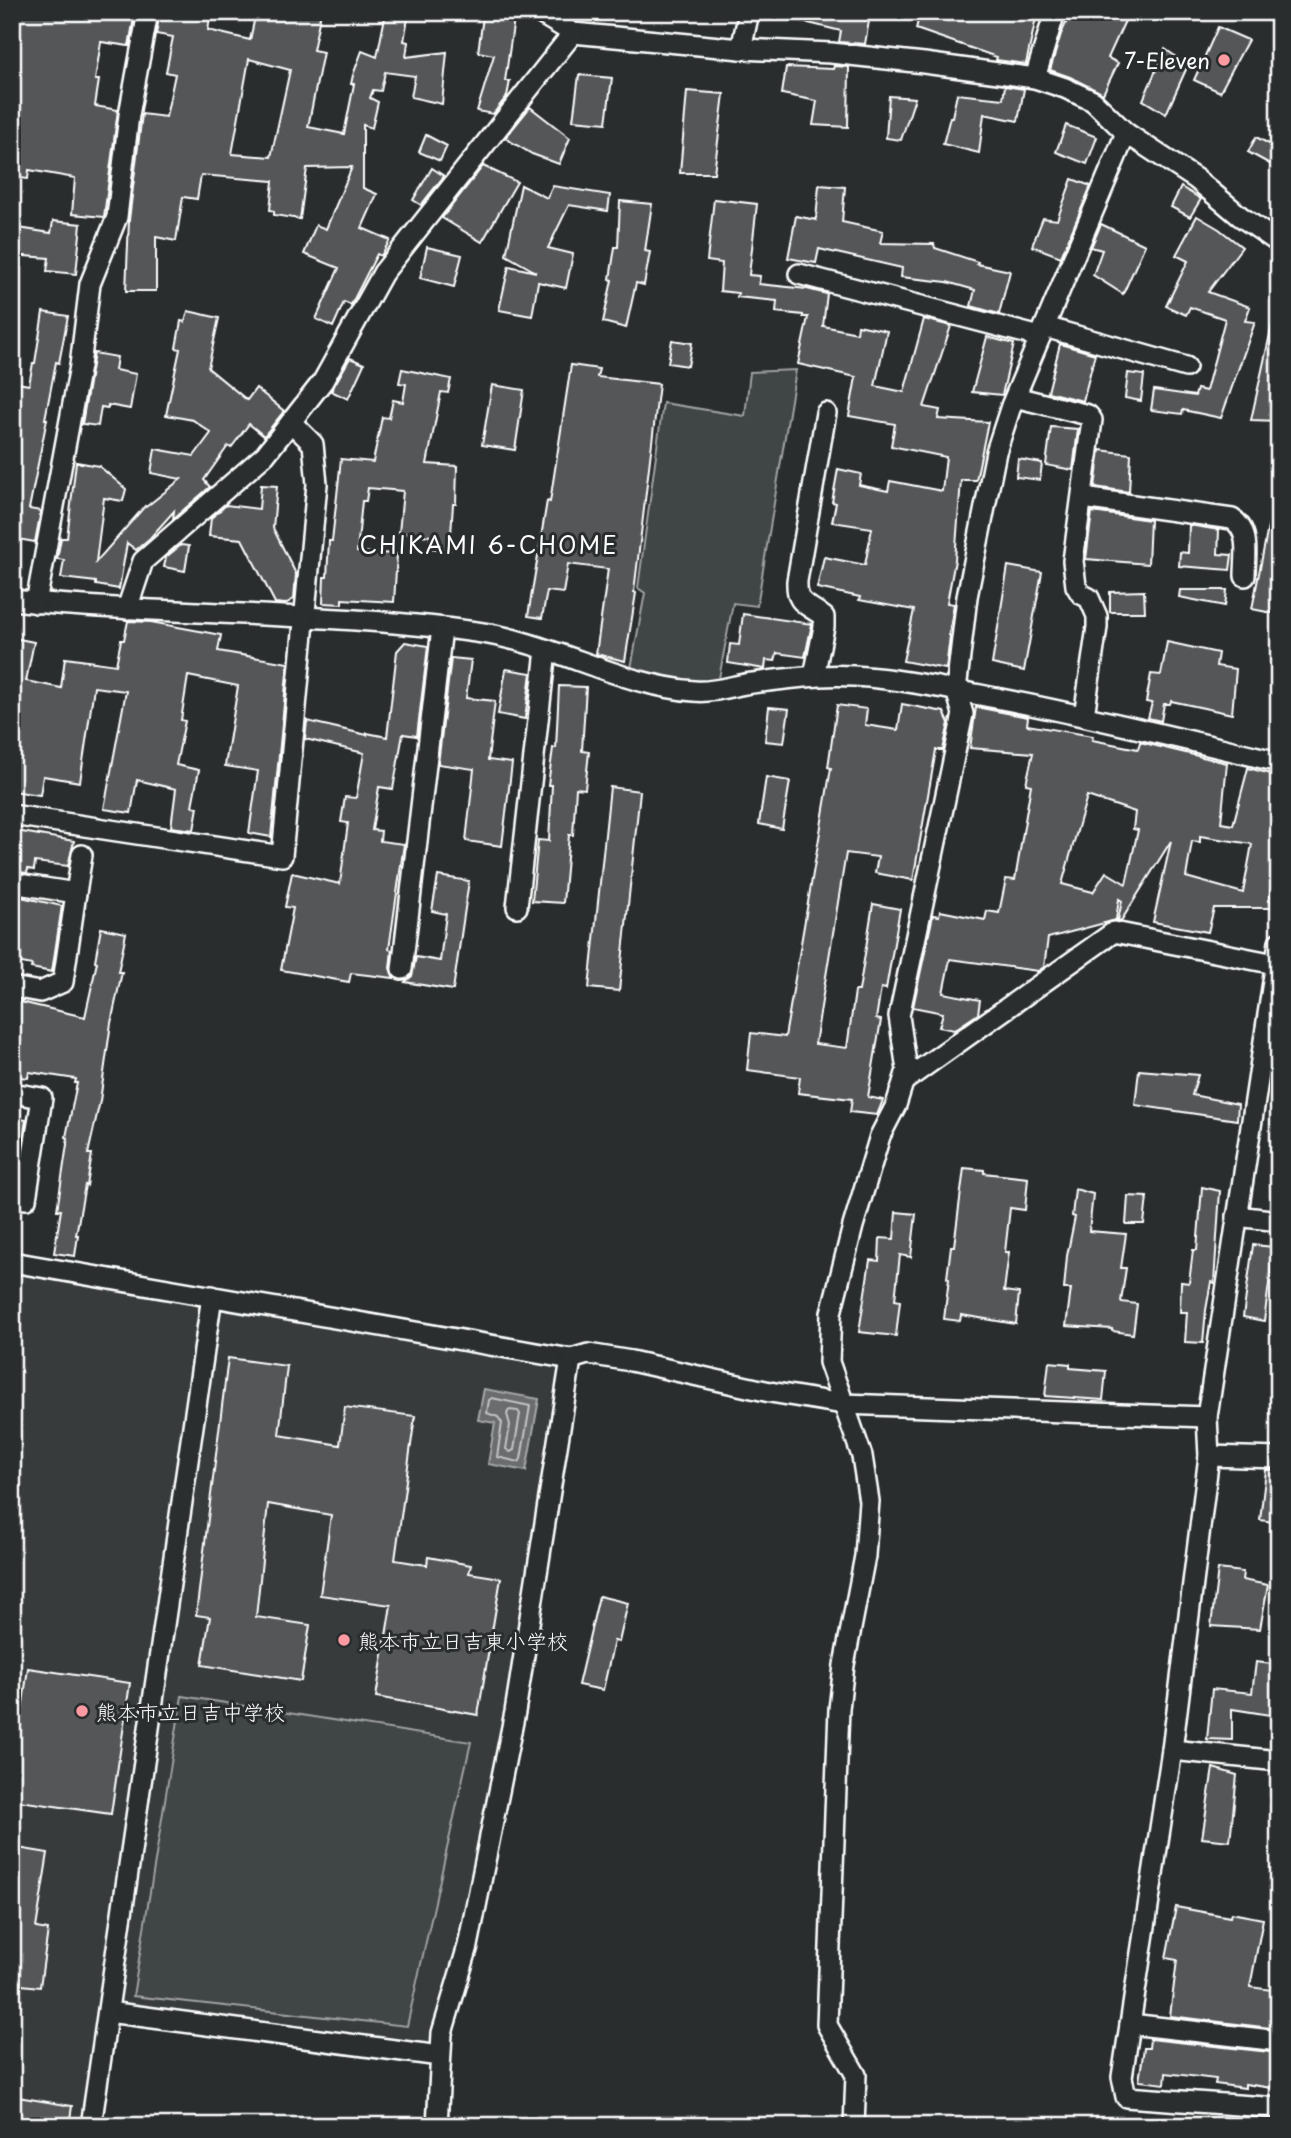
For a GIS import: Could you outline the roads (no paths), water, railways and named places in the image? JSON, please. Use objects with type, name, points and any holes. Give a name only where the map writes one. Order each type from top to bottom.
[{"type":"street","points":[[36,603],[80,366],[90,284],[117,217],[129,115],[148,12]]},
{"type":"street","points":[[538,12],[573,33],[741,49],[831,53],[1035,78],[1093,101],[1126,133],[1196,178],[1240,216],[1279,243]]},
{"type":"street","points":[[741,49],[749,12]]},
{"type":"street","points":[[1035,78],[1055,12]]},
{"type":"street","points":[[127,609],[143,561],[265,455],[323,381],[383,273],[573,33]]},
{"type":"street","points":[[853,2126],[856,2075],[827,2025],[839,1709],[844,1665],[865,1556],[869,1501],[862,1456],[829,1362],[831,1313],[880,1136],[896,1105],[907,1070],[900,1016],[963,714],[956,690],[967,597],[996,452],[1015,397],[1126,133]]},
{"type":"street","points":[[799,274],[1186,367]]},
{"type":"street","points":[[1015,397],[1087,415],[1092,421],[1073,561],[1076,586],[1081,594],[1089,598],[1097,616],[1084,716]]},
{"type":"street","points":[[814,676],[824,617],[802,602],[796,594],[796,581],[826,413]]},
{"type":"street","points":[[12,815],[282,856],[317,484],[313,444],[291,422]]},
{"type":"street","points":[[1083,498],[1232,519],[1240,523],[1244,531],[1245,576]]},
{"type":"street","points":[[12,600],[127,609],[306,617],[481,632],[546,650],[629,679],[696,692],[801,676],[856,677],[956,690],[1084,716],[1279,762]]},
{"type":"street","points":[[402,969],[442,628]]},
{"type":"street","points":[[517,907],[546,650]]},
{"type":"street","points":[[12,987],[40,992],[63,982],[82,855]]},
{"type":"street","points":[[12,883],[76,893]]},
{"type":"street","points":[[904,1081],[1114,932],[1276,964]]},
{"type":"street","points":[[1279,942],[1207,1417],[1209,1456],[1172,1750],[1122,2077],[1126,2097],[1279,2108]]},
{"type":"street","points":[[12,1093],[43,1098],[26,1199],[12,1197]]},
{"type":"street","points":[[1237,1216],[1279,1221]]},
{"type":"street","points":[[12,1262],[571,1359],[587,1354],[631,1361],[770,1392],[843,1404],[1207,1417]]},
{"type":"street","points":[[91,2126],[212,1296]]},
{"type":"street","points":[[437,2126],[442,2033],[468,1946],[513,1721],[571,1359]]},
{"type":"street","points":[[1209,1456],[1279,1458]]},
{"type":"street","points":[[1172,1750],[1279,1761]]},
{"type":"street","points":[[108,2012],[440,2056]]},
{"type":"street","points":[[1130,2024],[1279,2041]]},
{"type":"water","points":[[484,1389],[539,1399],[526,1471],[488,1464],[495,1423],[478,1420]]},
{"type":"place","name":"7-Eleven","points":[[1224,60]]},
{"type":"place","name":"熊本市立日吉東小学校","points":[[344,1640]]},
{"type":"place","name":"熊本市立日吉中学校","points":[[82,1711]]},
{"type":"district","name":"CHIKAMI 6-CHOME","points":[[489,544]]}]
